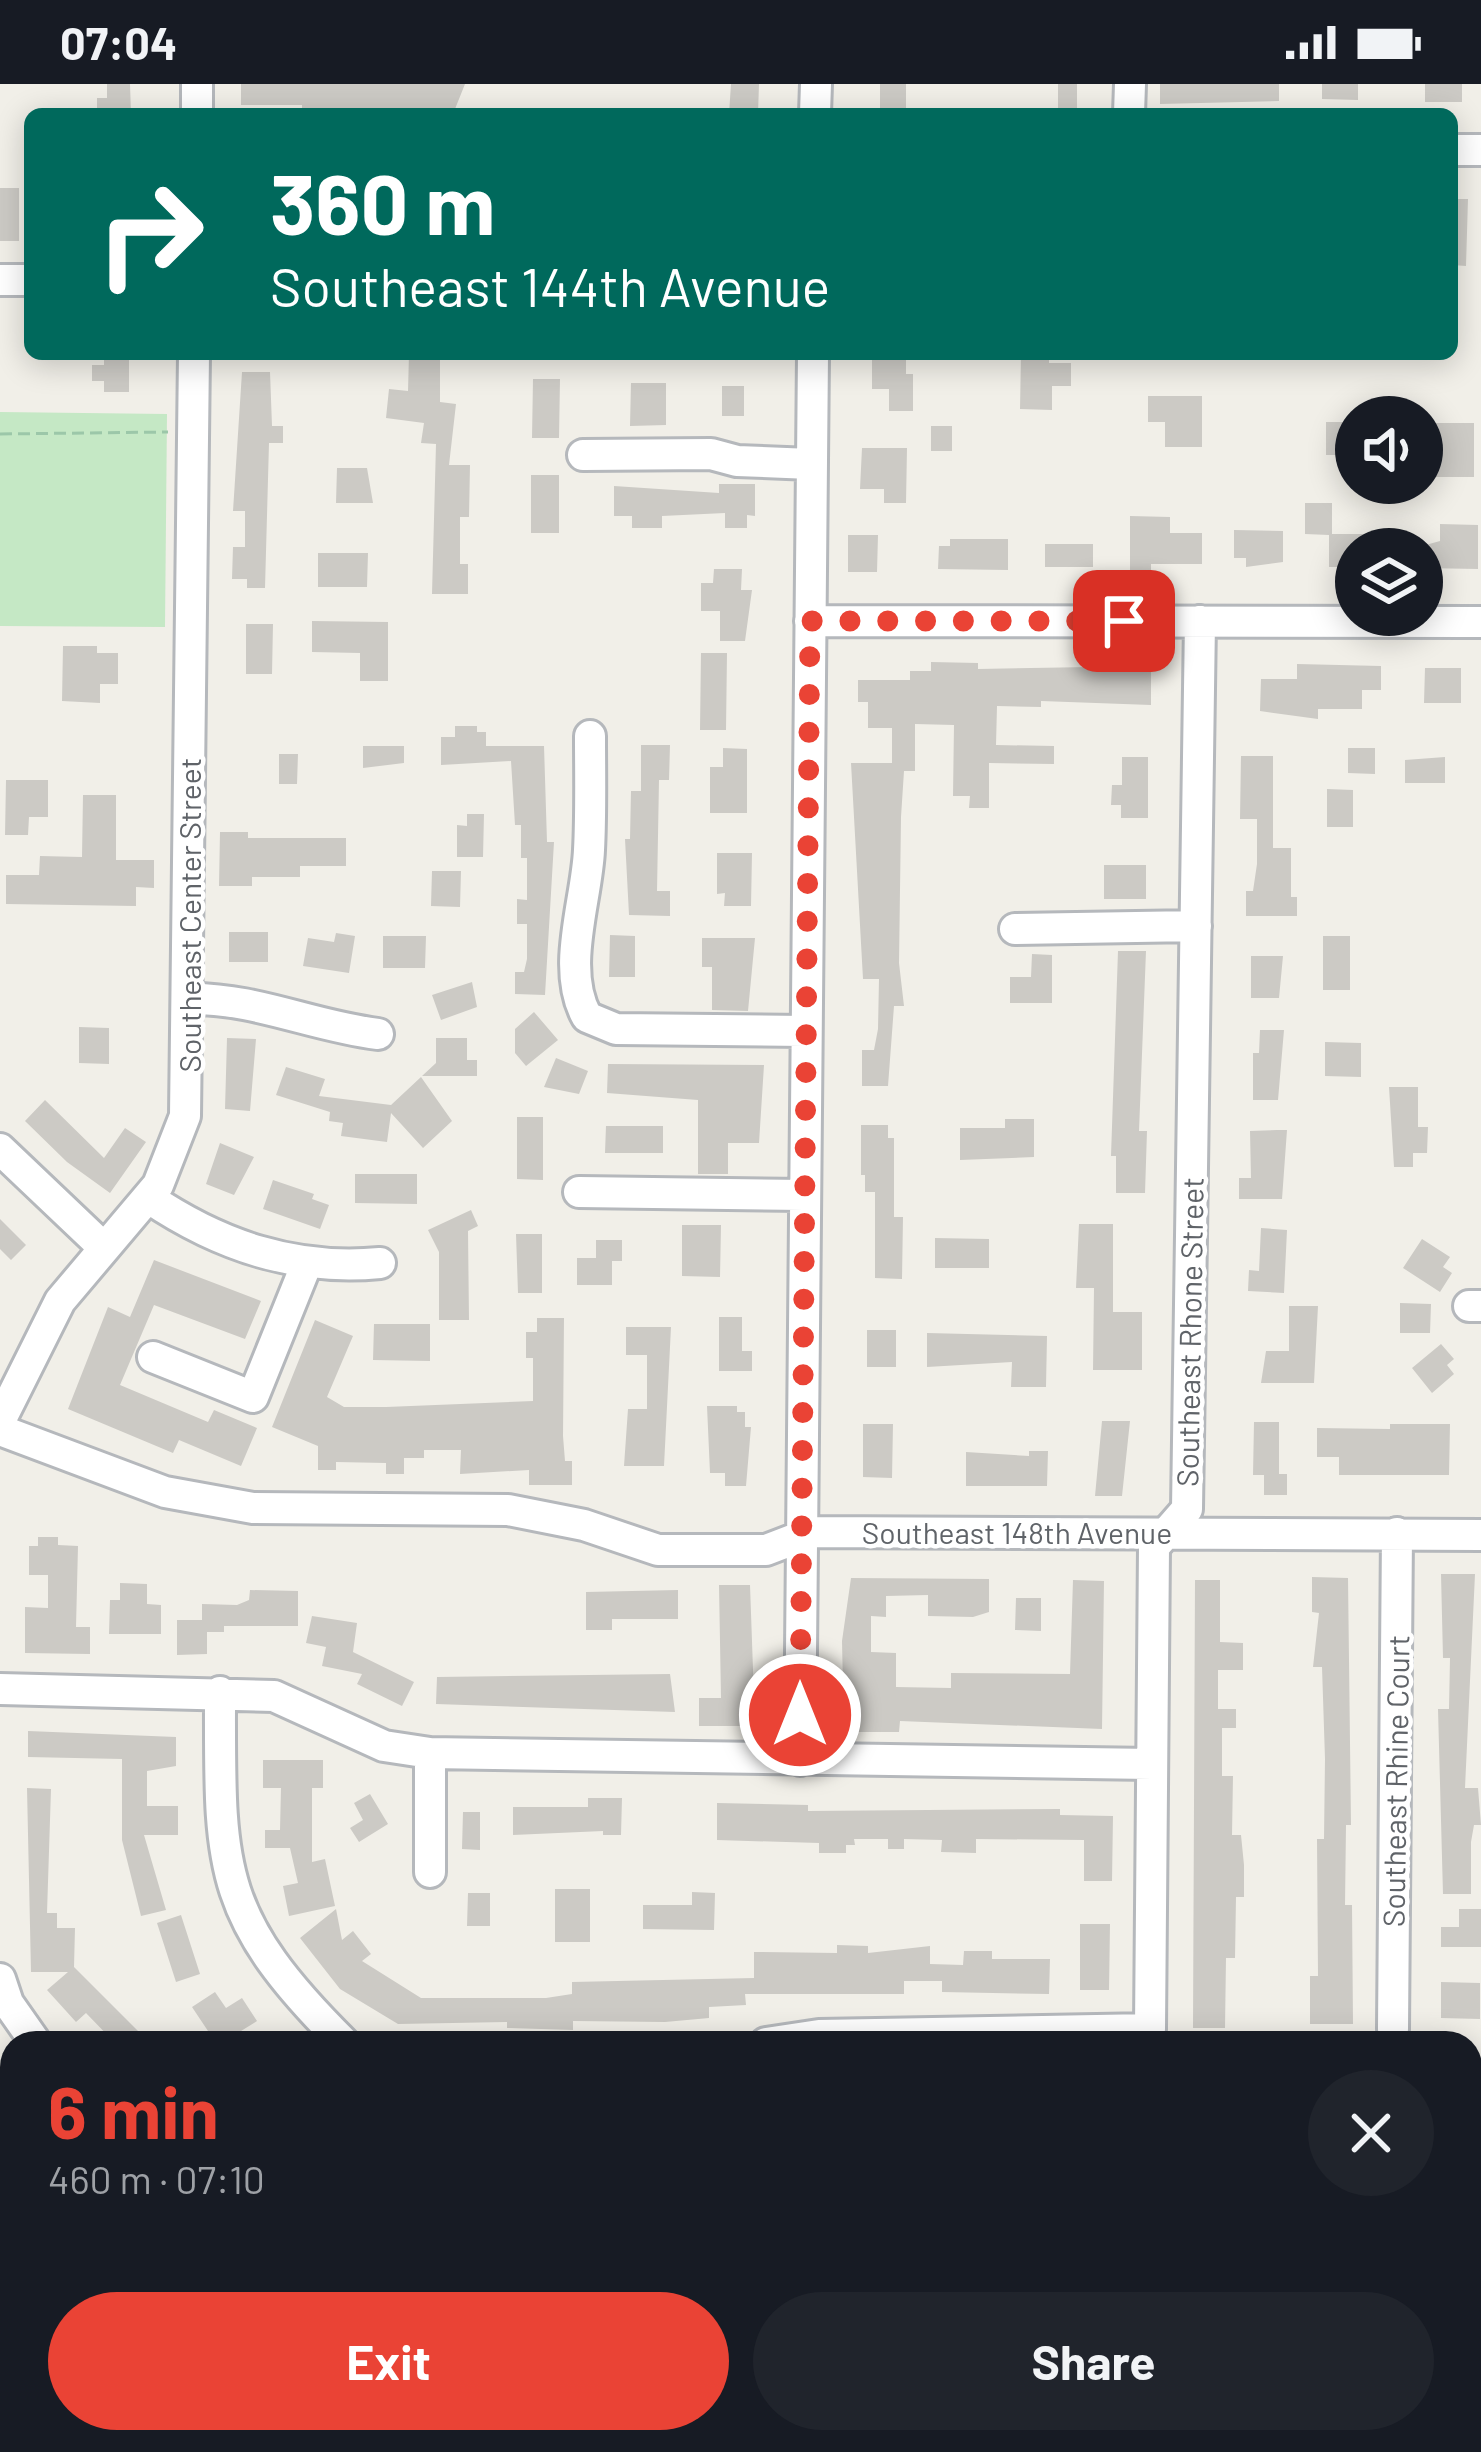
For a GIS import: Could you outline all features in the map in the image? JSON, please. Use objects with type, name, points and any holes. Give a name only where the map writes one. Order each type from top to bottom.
[{"type":"street","name":"Southeast Center Street","points":[[0,1421],[53,1313],[103,1247],[149,1198],[184,1116],[194,360]]},
{"type":"street","points":[[800,1760],[813,360]]},
{"type":"street","points":[[583,454],[711,454],[736,461],[812,464]]},
{"type":"street","points":[[810,621],[1481,622]]},
{"type":"street","name":"Southeast Rhone Street","points":[[1090,2031],[1150,2029],[1154,1547],[1186,1509],[1200,621]]},
{"type":"street","points":[[590,736],[590,850],[580,900],[578,955],[580,1004],[587,1017],[616,1029],[805,1030]]},
{"type":"street","points":[[1015,929],[1196,926]]},
{"type":"street","points":[[189,999],[263,1004],[332,1028],[378,1034]]},
{"type":"street","points":[[0,1149],[103,1247]]},
{"type":"street","points":[[579,1192],[803,1195]]},
{"type":"street","points":[[149,1198],[210,1234],[325,1268],[380,1263]]},
{"type":"street","points":[[153,1357],[254,1397],[308,1263]]},
{"type":"street","name":"Southeast 148th Avenue","points":[[0,1430],[165,1492],[254,1508],[508,1510],[584,1525],[658,1550],[766,1550],[813,1532],[1481,1534]]},
{"type":"street","name":"Southeast Rhine Court","points":[[1393,2029],[1396,1532]]},
{"type":"street","points":[[0,1690],[274,1696],[384,1747],[430,1753],[622,1752],[690,1761],[1152,1764]]},
{"type":"street","points":[[220,1692],[220,1822],[235,1899],[255,1940],[334,2031]]},
{"type":"street","points":[[430,1753],[430,1872]]},
{"type":"street","points":[[0,1978],[8,2003],[28,2031]]},
{"type":"path","points":[[0,434],[194,432]]},
{"type":"green space","points":[[0,412],[167,414],[165,627],[0,626]]},
{"type":"building","points":[[107,84],[130,84],[131,108],[97,108],[97,98],[107,98]]},
{"type":"building","points":[[241,84],[465,84],[455,108],[241,105]]},
{"type":"building","points":[[731,84],[759,84],[758,108],[729,108]]},
{"type":"building","points":[[880,84],[906,84],[906,108],[880,108]]},
{"type":"building","points":[[1058,84],[1077,84],[1077,108],[1058,108]]},
{"type":"building","points":[[1160,84],[1279,84],[1279,101],[1160,104]]},
{"type":"building","points":[[1322,84],[1358,84],[1358,100],[1322,99]]},
{"type":"building","points":[[1425,84],[1462,84],[1462,102],[1425,102]]},
{"type":"building","points":[[0,188],[19,188],[19,241],[0,241]]},
{"type":"building","points":[[1458,199],[1468,199],[1466,266],[1458,265]]},
{"type":"building","points":[[104,360],[129,360],[129,392],[104,392],[104,381],[92,381],[92,365],[104,365]]},
{"type":"building","points":[[409,360],[440,360],[440,402],[456,404],[449,465],[470,465],[469,517],[460,517],[460,564],[468,564],[468,594],[432,594],[436,444],[421,443],[424,423],[386,418],[389,389],[408,391]]},
{"type":"building","points":[[872,360],[906,360],[906,374],[913,374],[913,411],[889,411],[889,389],[872,389]]},
{"type":"building","points":[[1021,360],[1071,363],[1071,386],[1052,386],[1052,410],[1020,409]]},
{"type":"building","points":[[242,372],[270,372],[272,426],[283,426],[283,443],[269,443],[265,588],[247,588],[247,579],[232,579],[233,547],[245,547],[245,511],[233,511]]},
{"type":"building","points":[[533,379],[560,379],[559,438],[532,438]]},
{"type":"building","points":[[631,383],[666,383],[666,425],[630,426]]},
{"type":"building","points":[[722,386],[744,386],[744,416],[722,416]]},
{"type":"building","points":[[1148,396],[1202,396],[1202,447],[1165,447],[1165,422],[1148,422]]},
{"type":"building","points":[[1326,422],[1335,422],[1335,455],[1326,455]]},
{"type":"building","points":[[1443,423],[1474,423],[1474,477],[1443,477]]},
{"type":"building","points":[[931,426],[952,426],[952,451],[931,451]]},
{"type":"building","points":[[862,448],[907,448],[906,503],[884,503],[884,489],[860,489]]},
{"type":"building","points":[[337,468],[367,468],[373,503],[336,503]]},
{"type":"building","points":[[531,475],[559,475],[559,533],[531,533]]},
{"type":"building","points":[[719,484],[755,484],[755,516],[747,515],[747,528],[725,528],[725,513],[662,516],[662,528],[632,528],[632,516],[614,516],[614,486],[719,493]]},
{"type":"building","points":[[1305,503],[1332,503],[1335,567],[1329,567],[1329,535],[1305,534]]},
{"type":"building","points":[[1130,516],[1170,517],[1170,533],[1202,533],[1202,564],[1151,564],[1151,585],[1130,585]]},
{"type":"building","points":[[1440,524],[1478,525],[1478,569],[1443,568]]},
{"type":"building","points":[[1234,530],[1283,531],[1283,562],[1246,567],[1246,558],[1234,558]]},
{"type":"building","points":[[848,535],[878,535],[877,572],[848,572]]},
{"type":"building","points":[[950,539],[1008,539],[1008,570],[938,569],[939,546],[950,546]]},
{"type":"building","points":[[1045,544],[1093,544],[1093,567],[1045,567]]},
{"type":"building","points":[[318,553],[368,553],[367,587],[318,587]]},
{"type":"building","points":[[714,569],[742,569],[741,590],[752,590],[745,641],[720,641],[720,611],[701,611],[701,583],[713,583]]},
{"type":"building","points":[[312,621],[388,622],[388,681],[360,681],[360,653],[312,652]]},
{"type":"building","points":[[246,624],[273,624],[272,674],[246,674]]},
{"type":"building","points":[[63,646],[97,646],[97,653],[118,653],[118,684],[100,684],[100,703],[62,701]]},
{"type":"building","points":[[701,653],[727,653],[726,730],[700,730]]},
{"type":"building","points":[[931,662],[978,663],[978,669],[1151,666],[1151,705],[1041,701],[1041,707],[997,706],[996,745],[1054,746],[1054,764],[989,763],[989,808],[969,808],[970,796],[953,796],[954,725],[915,724],[915,771],[904,771],[901,817],[899,963],[904,1006],[894,1006],[888,1086],[862,1086],[862,1050],[874,1050],[878,1029],[879,979],[863,979],[851,763],[892,763],[892,728],[868,728],[868,702],[858,702],[858,680],[910,680],[910,671],[931,671]]},
{"type":"building","points":[[1297,664],[1381,666],[1381,690],[1362,690],[1362,709],[1318,709],[1318,719],[1260,711],[1261,679],[1297,679]]},
{"type":"building","points":[[1425,668],[1461,668],[1461,703],[1424,703]]},
{"type":"building","points":[[455,726],[477,726],[477,732],[486,732],[486,746],[544,746],[547,842],[554,842],[545,995],[515,994],[515,972],[524,972],[527,959],[527,924],[517,924],[517,899],[527,900],[527,858],[521,858],[521,825],[515,825],[511,761],[441,765],[441,737],[455,737]]},
{"type":"building","points":[[641,745],[670,745],[669,780],[659,780],[657,891],[670,891],[670,916],[629,915],[625,839],[630,839],[631,791],[641,791]]},
{"type":"building","points":[[363,746],[404,746],[404,763],[363,768]]},
{"type":"building","points":[[723,748],[747,749],[747,813],[710,813],[710,767],[723,767]]},
{"type":"building","points":[[1348,748],[1375,748],[1375,774],[1348,773]]},
{"type":"building","points":[[279,754],[298,754],[297,784],[279,784]]},
{"type":"building","points":[[1241,756],[1273,756],[1273,848],[1291,848],[1291,897],[1297,897],[1297,916],[1246,916],[1246,891],[1253,891],[1257,864],[1257,819],[1240,819]]},
{"type":"building","points":[[1122,757],[1148,757],[1148,818],[1121,818],[1121,805],[1111,805],[1112,785],[1122,785]]},
{"type":"building","points":[[1445,757],[1445,783],[1405,783],[1405,760]]},
{"type":"building","points":[[6,780],[48,780],[48,817],[29,817],[28,835],[5,835]]},
{"type":"building","points":[[1327,789],[1353,790],[1353,827],[1327,827]]},
{"type":"building","points":[[83,795],[116,795],[116,860],[154,860],[154,888],[136,887],[136,906],[6,904],[6,875],[39,875],[40,856],[82,857]]},
{"type":"building","points":[[467,814],[484,814],[483,857],[457,857],[457,825],[467,826]]},
{"type":"building","points":[[220,832],[248,832],[248,838],[346,838],[346,866],[300,866],[300,877],[252,877],[252,886],[219,886]]},
{"type":"building","points":[[717,853],[752,853],[751,906],[724,906],[725,893],[717,894]]},
{"type":"building","points":[[1104,865],[1146,865],[1146,899],[1104,899]]},
{"type":"building","points":[[432,871],[461,871],[460,907],[431,906]]},
{"type":"building","points":[[229,932],[268,932],[268,962],[229,962]]},
{"type":"building","points":[[336,933],[355,936],[349,973],[303,966],[308,938],[334,942]]},
{"type":"building","points":[[610,935],[635,936],[635,977],[609,977]]},
{"type":"building","points":[[383,936],[426,936],[425,968],[383,968]]},
{"type":"building","points":[[1323,936],[1350,936],[1350,990],[1323,990]]},
{"type":"building","points":[[702,938],[755,938],[748,1011],[712,1010],[712,967],[702,967]]},
{"type":"building","points":[[1118,951],[1146,951],[1139,1131],[1147,1131],[1145,1193],[1116,1193],[1116,1156],[1111,1156]]},
{"type":"building","points":[[1032,954],[1052,955],[1052,1003],[1010,1003],[1010,977],[1031,977]]},
{"type":"building","points":[[1251,956],[1283,956],[1279,998],[1251,998]]},
{"type":"building","points":[[472,982],[477,1007],[441,1020],[432,995]]},
{"type":"building","points":[[534,1012],[558,1040],[526,1066],[515,1053],[515,1029]]},
{"type":"building","points":[[79,1027],[109,1028],[109,1064],[79,1063]]},
{"type":"building","points":[[1260,1030],[1284,1030],[1278,1100],[1253,1100],[1253,1053],[1259,1053]]},
{"type":"building","points":[[227,1038],[256,1039],[250,1111],[225,1109]]},
{"type":"building","points":[[436,1038],[467,1038],[467,1060],[477,1060],[477,1076],[422,1076],[436,1063]]},
{"type":"building","points":[[1325,1042],[1361,1043],[1361,1077],[1325,1076]]},
{"type":"building","points":[[556,1058],[588,1071],[579,1094],[544,1087]]},
{"type":"building","points":[[608,1064],[764,1065],[759,1143],[728,1143],[728,1174],[698,1174],[698,1100],[607,1093]]},
{"type":"building","points":[[286,1067],[325,1079],[319,1096],[391,1105],[421,1077],[452,1121],[423,1148],[391,1113],[387,1142],[341,1136],[343,1123],[329,1121],[330,1112],[276,1095]]},
{"type":"building","points":[[1389,1087],[1418,1087],[1418,1127],[1428,1127],[1427,1153],[1413,1153],[1413,1167],[1394,1167]]},
{"type":"building","points":[[45,1100],[104,1158],[125,1128],[146,1142],[110,1193],[67,1162],[25,1121]]},
{"type":"building","points":[[517,1117],[543,1117],[543,1180],[517,1179]]},
{"type":"building","points":[[1005,1119],[1034,1119],[1034,1157],[960,1160],[960,1128],[1005,1128]]},
{"type":"building","points":[[861,1125],[888,1125],[888,1138],[894,1138],[894,1217],[903,1217],[902,1279],[875,1278],[875,1192],[865,1192],[865,1175],[861,1175]]},
{"type":"building","points":[[606,1126],[663,1126],[663,1153],[605,1153]]},
{"type":"building","points":[[1287,1130],[1282,1199],[1239,1199],[1239,1178],[1251,1178],[1250,1131]]},
{"type":"building","points":[[220,1143],[254,1157],[234,1195],[206,1184]]},
{"type":"building","points":[[355,1174],[417,1174],[417,1204],[355,1203]]},
{"type":"building","points":[[273,1180],[314,1194],[312,1199],[329,1205],[320,1229],[263,1209]]},
{"type":"building","points":[[471,1210],[478,1226],[468,1231],[469,1320],[439,1320],[439,1252],[428,1230]]},
{"type":"building","points":[[0,1219],[26,1245],[11,1260],[0,1249]]},
{"type":"building","points":[[1079,1224],[1113,1224],[1113,1312],[1142,1312],[1142,1370],[1093,1370],[1094,1288],[1076,1288]]},
{"type":"building","points":[[682,1225],[721,1225],[720,1277],[682,1276]]},
{"type":"building","points":[[1261,1228],[1287,1230],[1284,1293],[1248,1291],[1249,1270],[1259,1271]]},
{"type":"building","points":[[516,1234],[542,1234],[542,1293],[518,1293]]},
{"type":"building","points":[[935,1238],[989,1239],[989,1268],[935,1268]]},
{"type":"building","points":[[1422,1239],[1450,1257],[1443,1267],[1452,1273],[1440,1292],[1403,1268]]},
{"type":"building","points":[[596,1240],[622,1240],[622,1261],[612,1261],[612,1285],[577,1285],[577,1258],[596,1258]]},
{"type":"building","points":[[154,1260],[261,1301],[245,1339],[154,1305],[120,1385],[208,1422],[214,1410],[257,1428],[241,1466],[179,1440],[173,1453],[68,1409],[108,1307],[130,1317]]},
{"type":"building","points":[[1400,1303],[1431,1304],[1430,1333],[1400,1333]]},
{"type":"building","points":[[1289,1306],[1318,1306],[1314,1383],[1261,1383],[1266,1351],[1289,1351]]},
{"type":"building","points":[[719,1317],[742,1317],[742,1351],[752,1351],[752,1371],[719,1371]]},
{"type":"building","points":[[537,1318],[564,1318],[563,1436],[565,1461],[572,1461],[572,1485],[529,1485],[529,1470],[460,1474],[461,1450],[424,1450],[424,1458],[404,1458],[404,1474],[386,1474],[386,1463],[336,1462],[336,1470],[318,1470],[318,1446],[272,1427],[315,1320],[353,1336],[327,1397],[344,1407],[386,1407],[533,1401],[533,1358],[526,1358],[526,1332],[537,1332]]},
{"type":"building","points":[[374,1324],[430,1324],[430,1361],[373,1360]]},
{"type":"building","points":[[626,1327],[671,1327],[664,1466],[624,1466],[628,1409],[647,1409],[647,1355],[626,1355]]},
{"type":"building","points":[[867,1330],[896,1330],[896,1367],[867,1367]]},
{"type":"building","points":[[927,1333],[1047,1336],[1046,1387],[1011,1387],[1012,1362],[927,1367]]},
{"type":"building","points":[[1441,1344],[1454,1359],[1447,1365],[1454,1374],[1432,1393],[1412,1368]]},
{"type":"building","points":[[707,1406],[737,1406],[737,1412],[745,1412],[745,1427],[751,1427],[746,1486],[725,1486],[725,1473],[710,1473]]},
{"type":"building","points":[[1102,1421],[1130,1421],[1122,1496],[1095,1496]]},
{"type":"building","points":[[1254,1422],[1279,1422],[1279,1474],[1287,1474],[1287,1495],[1264,1495],[1264,1475],[1253,1475]]},
{"type":"building","points":[[863,1424],[893,1424],[892,1478],[863,1477]]},
{"type":"building","points":[[1390,1424],[1450,1424],[1449,1475],[1339,1475],[1339,1457],[1317,1457],[1317,1428],[1390,1429]]},
{"type":"building","points":[[1029,1451],[1048,1451],[1047,1486],[966,1486],[966,1452],[1029,1456]]},
{"type":"building","points":[[38,1537],[58,1537],[58,1545],[78,1546],[76,1627],[90,1627],[90,1654],[25,1653],[25,1607],[48,1608],[48,1575],[29,1575],[29,1546],[38,1546]]},
{"type":"building","points":[[1441,1574],[1475,1574],[1465,1788],[1478,1788],[1481,1825],[1474,1825],[1471,1842],[1471,1894],[1443,1894],[1438,1709],[1449,1709],[1450,1658],[1443,1658]]},
{"type":"building","points":[[1312,1577],[1348,1578],[1351,1825],[1346,1825],[1345,1905],[1352,1905],[1353,2024],[1310,2024],[1310,1976],[1318,1976],[1317,1839],[1324,1839],[1325,1759],[1322,1667],[1313,1667],[1319,1613],[1312,1612]]},
{"type":"building","points":[[851,1578],[989,1579],[989,1612],[973,1617],[928,1616],[928,1595],[886,1596],[886,1617],[871,1616],[871,1652],[896,1653],[896,1687],[951,1688],[951,1673],[1070,1674],[1073,1580],[1104,1581],[1102,1729],[900,1721],[899,1732],[844,1732],[842,1641]]},
{"type":"building","points":[[1195,1580],[1220,1580],[1220,1642],[1243,1643],[1243,1670],[1218,1670],[1218,1709],[1236,1709],[1236,1728],[1222,1728],[1222,1776],[1233,1776],[1232,1835],[1241,1835],[1244,1865],[1244,1897],[1236,1897],[1235,1958],[1226,1958],[1225,2028],[1193,2028]]},
{"type":"building","points":[[120,1583],[147,1584],[147,1604],[161,1605],[161,1634],[109,1634],[110,1600],[120,1600]]},
{"type":"building","points":[[719,1585],[750,1585],[755,1726],[699,1726],[699,1698],[721,1698]]},
{"type":"building","points":[[250,1590],[298,1591],[298,1626],[224,1626],[224,1632],[207,1632],[207,1654],[177,1655],[177,1620],[202,1620],[202,1604],[237,1605],[249,1600]]},
{"type":"building","points":[[678,1590],[678,1619],[612,1619],[612,1630],[586,1630],[586,1592]]},
{"type":"building","points":[[1016,1598],[1041,1598],[1041,1631],[1015,1630]]},
{"type":"building","points":[[312,1616],[357,1623],[353,1652],[414,1682],[402,1706],[357,1684],[362,1674],[322,1666],[326,1647],[306,1643]]},
{"type":"building","points":[[670,1674],[675,1712],[436,1704],[437,1677]]},
{"type":"building","points":[[28,1731],[176,1737],[176,1766],[147,1771],[147,1806],[178,1806],[178,1835],[144,1835],[166,1910],[141,1916],[122,1840],[122,1759],[28,1757]]},
{"type":"building","points":[[263,1760],[323,1760],[323,1788],[312,1788],[312,1862],[325,1859],[335,1906],[289,1916],[283,1886],[298,1883],[290,1848],[265,1848],[265,1830],[280,1830],[281,1788],[263,1788]]},
{"type":"building","points":[[27,1788],[51,1789],[47,1913],[57,1913],[57,1928],[75,1928],[74,1967],[138,2031],[103,2031],[86,2013],[76,2022],[47,1990],[68,1972],[31,1972]]},
{"type":"building","points":[[370,1794],[388,1824],[359,1842],[350,1828],[363,1820],[354,1803]]},
{"type":"building","points":[[588,1798],[622,1798],[621,1835],[603,1835],[603,1831],[513,1835],[513,1807],[588,1807]]},
{"type":"building","points":[[717,1803],[808,1805],[808,1811],[1060,1809],[1060,1815],[1113,1816],[1112,1881],[1084,1881],[1084,1840],[976,1839],[976,1853],[941,1852],[942,1840],[904,1839],[904,1849],[888,1849],[888,1839],[854,1839],[855,1845],[846,1845],[846,1853],[819,1853],[819,1843],[717,1840]]},
{"type":"building","points":[[463,1812],[480,1812],[480,1850],[462,1849]]},
{"type":"building","points":[[555,1889],[590,1889],[590,1942],[555,1942]]},
{"type":"building","points":[[692,1892],[715,1893],[714,1930],[643,1929],[643,1905],[692,1905]]},
{"type":"building","points":[[468,1893],[490,1893],[490,1926],[467,1926]]},
{"type":"building","points":[[336,1909],[342,1940],[353,1931],[371,1954],[362,1961],[421,1998],[546,1998],[572,1994],[572,1982],[754,1978],[754,1952],[837,1953],[837,1945],[868,1946],[868,1953],[930,1946],[930,1964],[963,1965],[964,1951],[992,1951],[992,1959],[1050,1959],[1049,1994],[942,1992],[942,1981],[904,1981],[904,1994],[745,1994],[746,2005],[709,2007],[709,2018],[573,2021],[573,2030],[507,2028],[507,2022],[398,2024],[340,1989],[300,1938]]},
{"type":"building","points":[[1459,1909],[1481,1909],[1481,1947],[1441,1947],[1441,1927],[1459,1927]]},
{"type":"building","points":[[181,1915],[200,1974],[176,1982],[157,1923]]},
{"type":"building","points":[[1080,1924],[1110,1924],[1109,1990],[1080,1990]]},
{"type":"building","points":[[1441,1982],[1480,1983],[1480,2019],[1441,2018]]},
{"type":"building","points":[[215,1992],[226,2008],[242,1998],[257,2021],[241,2031],[208,2031],[192,2007]]},
{"type":"route","points":[[800,1715],[810,621],[1124,621]]}]
